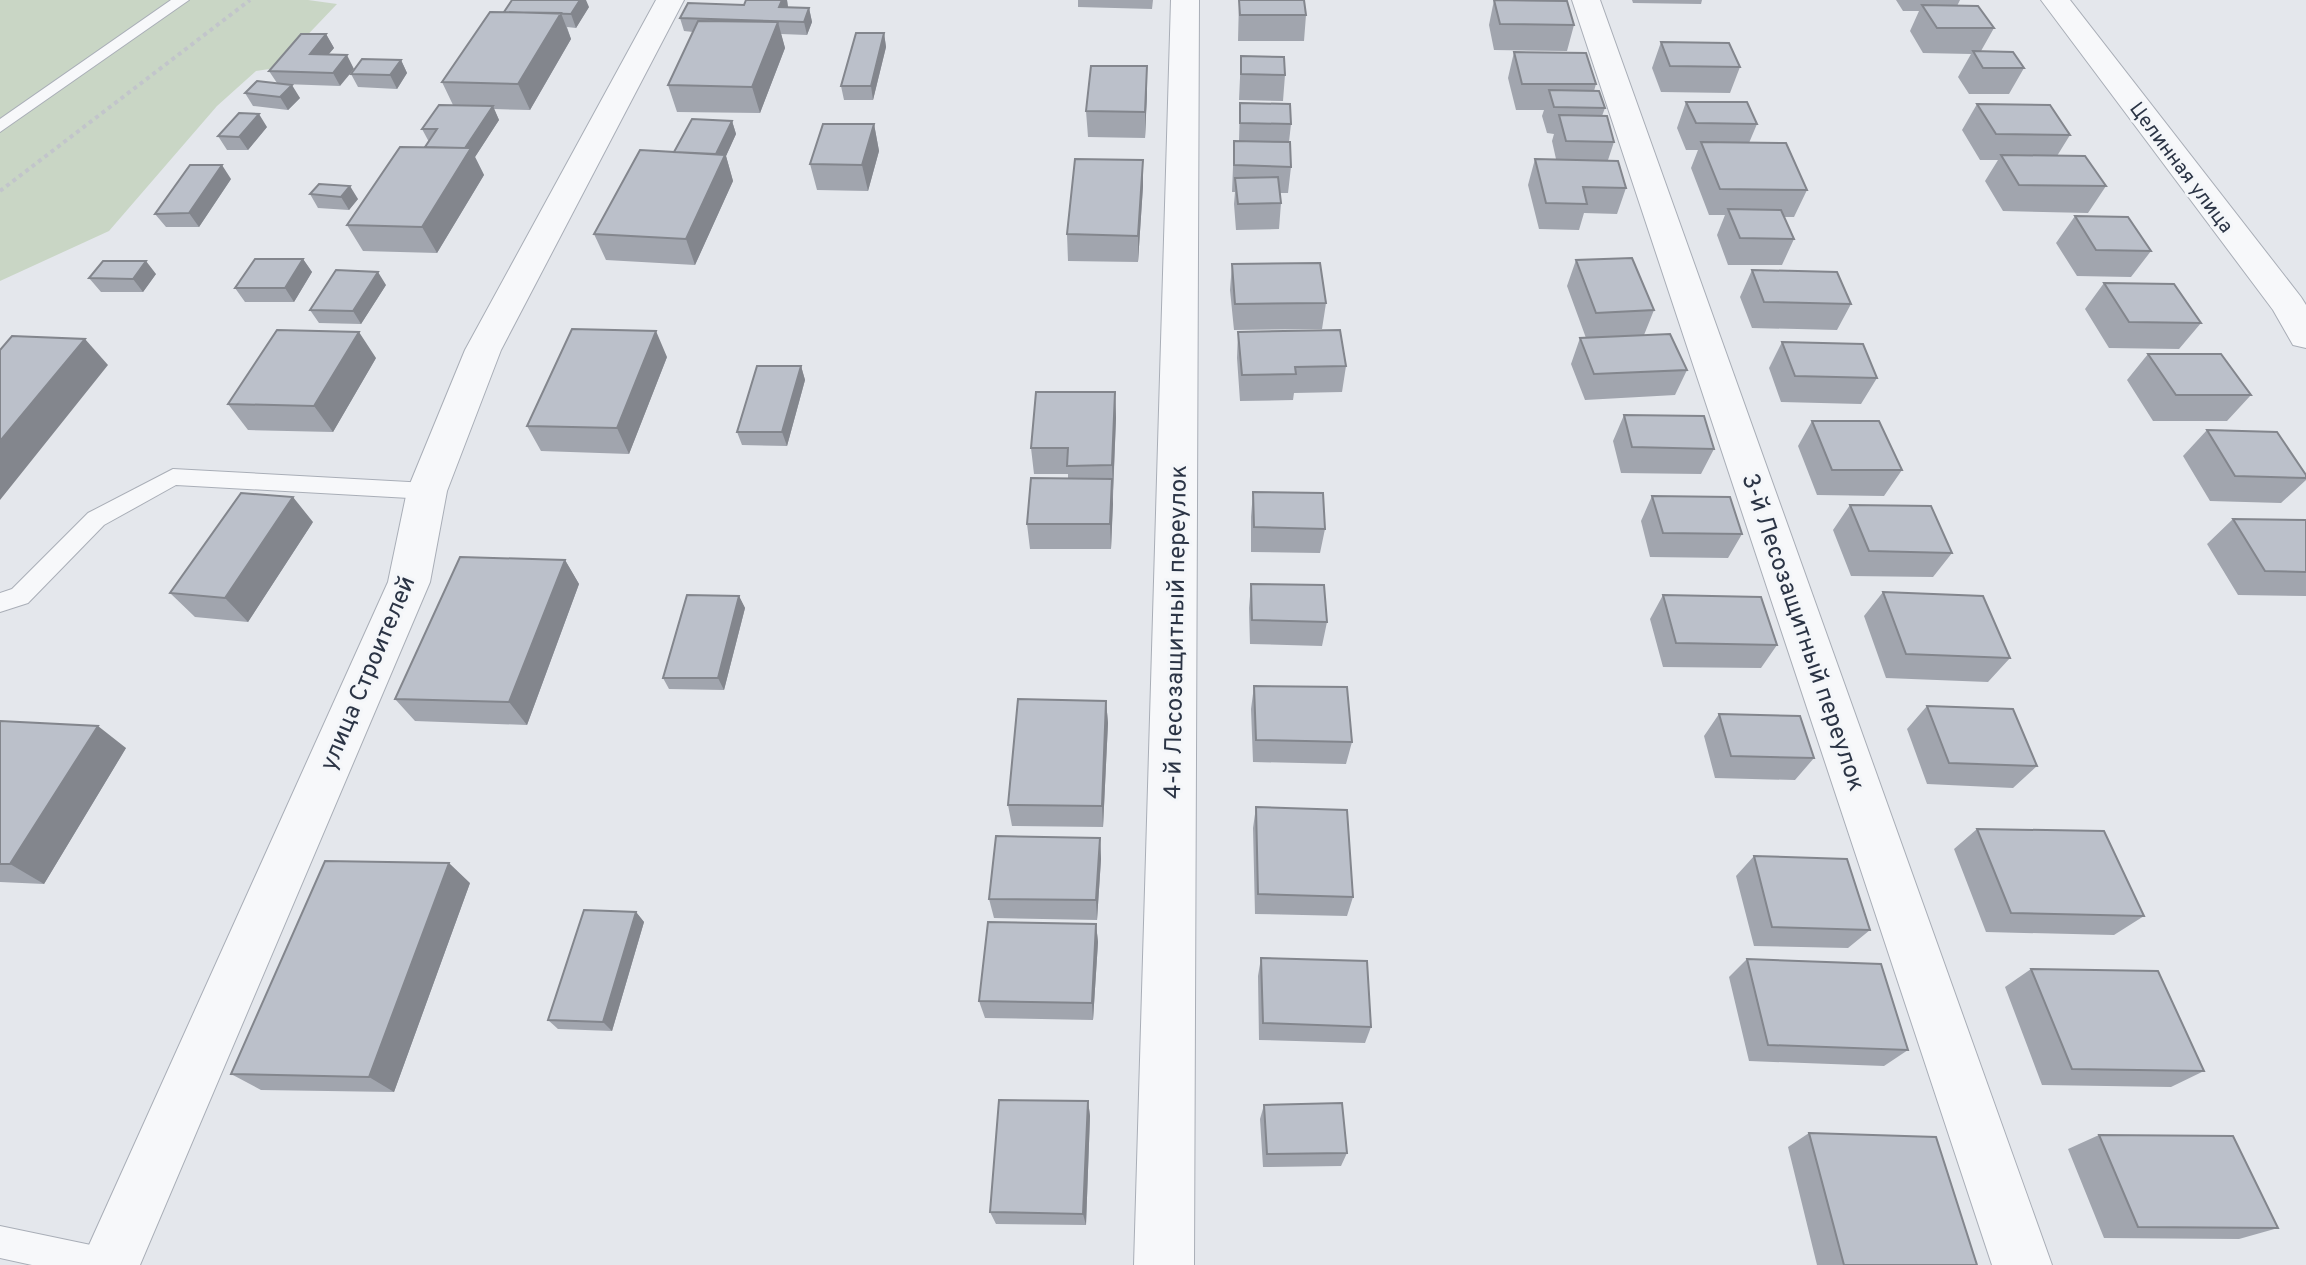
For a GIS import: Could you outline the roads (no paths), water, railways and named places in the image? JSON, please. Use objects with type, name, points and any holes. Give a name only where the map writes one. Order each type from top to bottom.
[{"type":"street","name":"улица Строителей","points":[[110,1265],[409,582],[427,491],[483,350],[670,0]]},
{"type":"street","name":"4-й Лесозащитный переулок","points":[[1164,1265],[1185,0]]},
{"type":"street","name":"3-й Лесозащитный переулок","points":[[1586,0],[2022,1265]]},
{"type":"street","name":"Целинная улица","points":[[2055,0],[2297,305],[2306,336]]},
{"type":"lane","points":[[0,127],[181,0]]},
{"type":"lane","points":[[0,603],[20,596],[96,519],[173,477],[427,491]]},
{"type":"lane","points":[[0,1242],[110,1265]]}]
